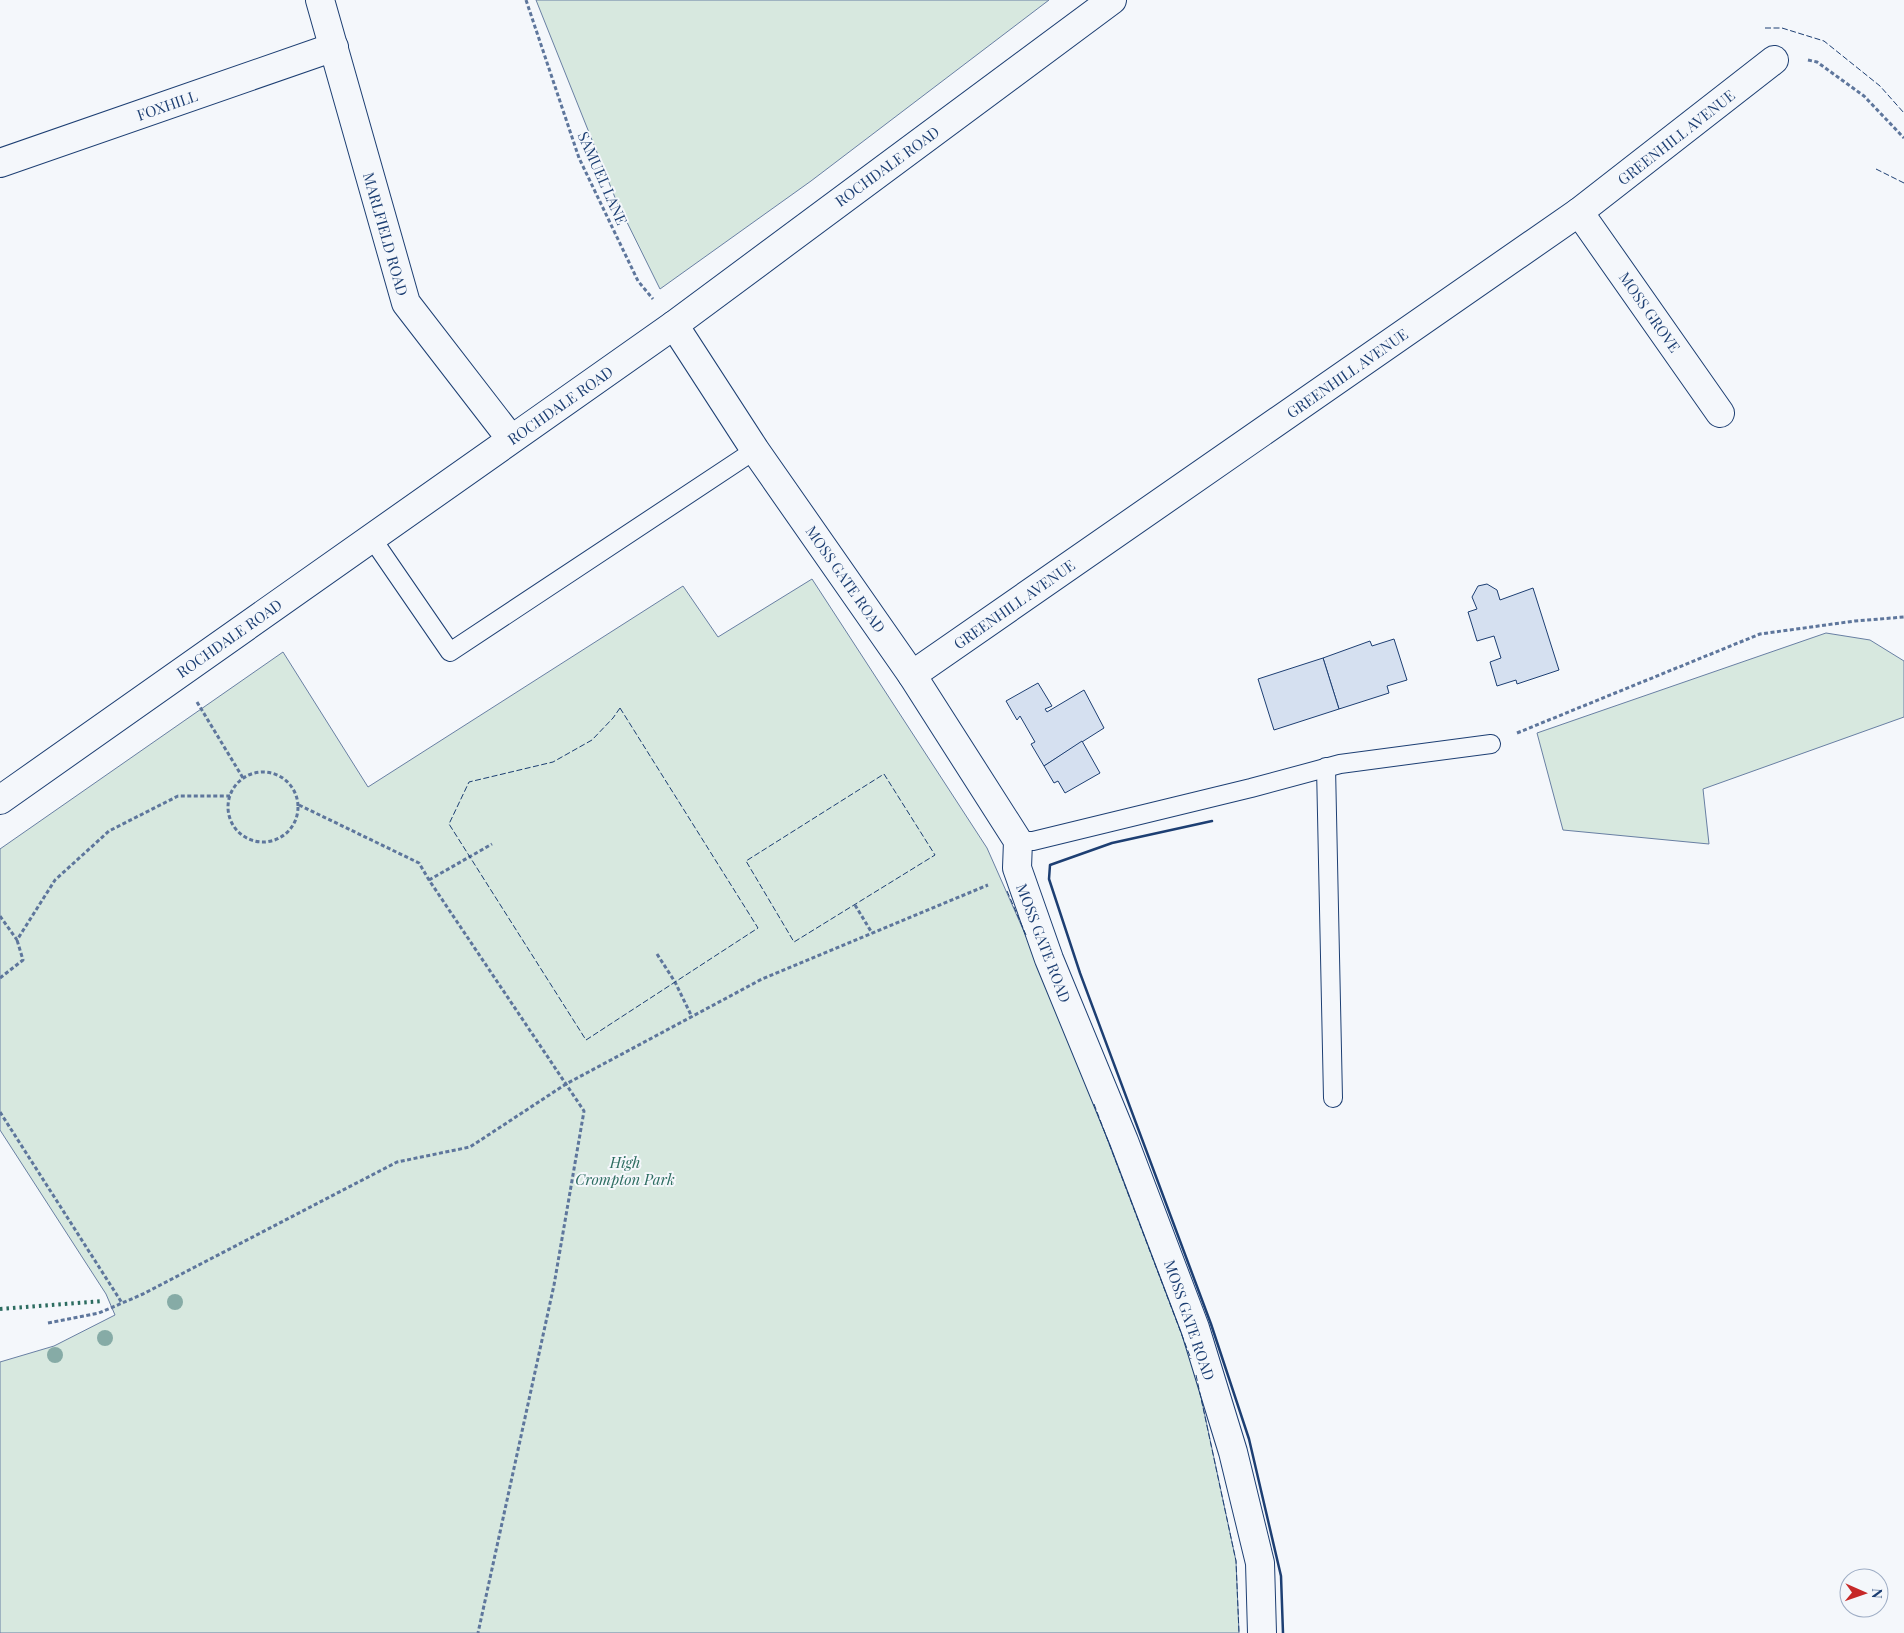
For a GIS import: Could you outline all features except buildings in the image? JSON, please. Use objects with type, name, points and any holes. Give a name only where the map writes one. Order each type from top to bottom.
[{"type":"street","name":"MARLFIELD ROAD","points":[[320,0],[406,303],[511,439]]},
{"type":"street","name":"ROCHDALE ROAD","points":[[0,800],[674,324],[1112,0]]},
{"type":"street","name":"FOXHILL","points":[[0,163],[334,47]]},
{"type":"street","name":"GREENHILL AVENUE","points":[[912,675],[1579,212],[1774,60]]},
{"type":"street","name":"MOSS GROVE","points":[[1579,212],[1720,413]]},
{"type":"street","name":"MOSS GATE ROAD","points":[[674,324],[755,450],[912,675],[1018,840],[1017,868],[1049,959],[1124,1141],[1195,1328],[1234,1452],[1260,1562],[1262,1633]]},
{"type":"lane","points":[[371,537],[450,652],[755,450]]},
{"type":"lane","points":[[1018,840],[1033,841],[1251,788],[1340,764],[1492,744]]},
{"type":"lane","points":[[1326,767],[1333,1098]]},
{"type":"path","name":"SAMUEL LANE","points":[[526,0],[579,158],[638,280],[674,324]]},
{"type":"path","points":[[1774,60],[1791,55],[1817,62],[1864,96],[1904,138]]},
{"type":"path","points":[[1492,744],[1760,634],[1855,621],[1904,617]]},
{"type":"path","points":[[180,673],[243,778]]},
{"type":"path","points":[[271,772],[281,776],[290,784],[299,804],[293,826],[284,835],[274,840],[262,842],[250,839],[240,834],[232,824],[228,813],[230,796],[232,790],[249,774],[271,772]]},
{"type":"path","points":[[17,940],[55,880],[110,831],[178,796],[230,796]]},
{"type":"path","points":[[299,804],[419,863],[584,1111],[554,1285],[478,1633]]},
{"type":"path","points":[[429,880],[492,844]]},
{"type":"path","points":[[48,1323],[99,1313],[143,1294],[397,1162],[470,1147],[566,1084],[762,979],[1001,879],[1017,868]]},
{"type":"path","points":[[854,905],[872,933]]},
{"type":"path","points":[[0,916],[17,940],[23,960],[0,978]]},
{"type":"path","points":[[657,954],[675,982],[692,1017]]},
{"type":"path","points":[[0,1112],[122,1303]]},
{"type":"green space","points":[[536,0],[1049,0],[811,181],[660,289],[616,200]]},
{"type":"green space","name":"High Crompton Park","points":[[812,579],[987,848],[1053,997],[1195,1369],[1236,1561],[1239,1633],[0,1633],[0,1362],[54,1346],[115,1315],[106,1294],[0,1130],[0,849],[283,652],[368,787],[683,586],[718,637]]},
{"type":"green space","points":[[1826,633],[1870,640],[1904,661],[1904,717],[1703,789],[1709,844],[1563,830],[1537,733]]},
{"type":"hedge","points":[[0,1309],[103,1301]]},
{"type":"fence","points":[[1765,28],[1782,28],[1824,41],[1880,86],[1904,113]]},
{"type":"fence","points":[[1876,169],[1904,183]]},
{"type":"fence","points":[[620,708],[758,928],[586,1040],[449,824],[469,782],[553,762],[592,740],[620,708]]},
{"type":"fence","points":[[884,774],[935,855],[794,942],[746,861],[884,774]]},
{"type":"fence","points":[[1007,891],[1026,935]]},
{"type":"fence","points":[[1094,1104],[1191,1359]]},
{"type":"fence","points":[[1196,1375],[1236,1561],[1239,1633]]},
{"type":"wall","points":[[1212,821],[1112,843],[1050,865],[1049,879],[1080,973],[1211,1324],[1249,1439],[1281,1576],[1283,1633]]}]
